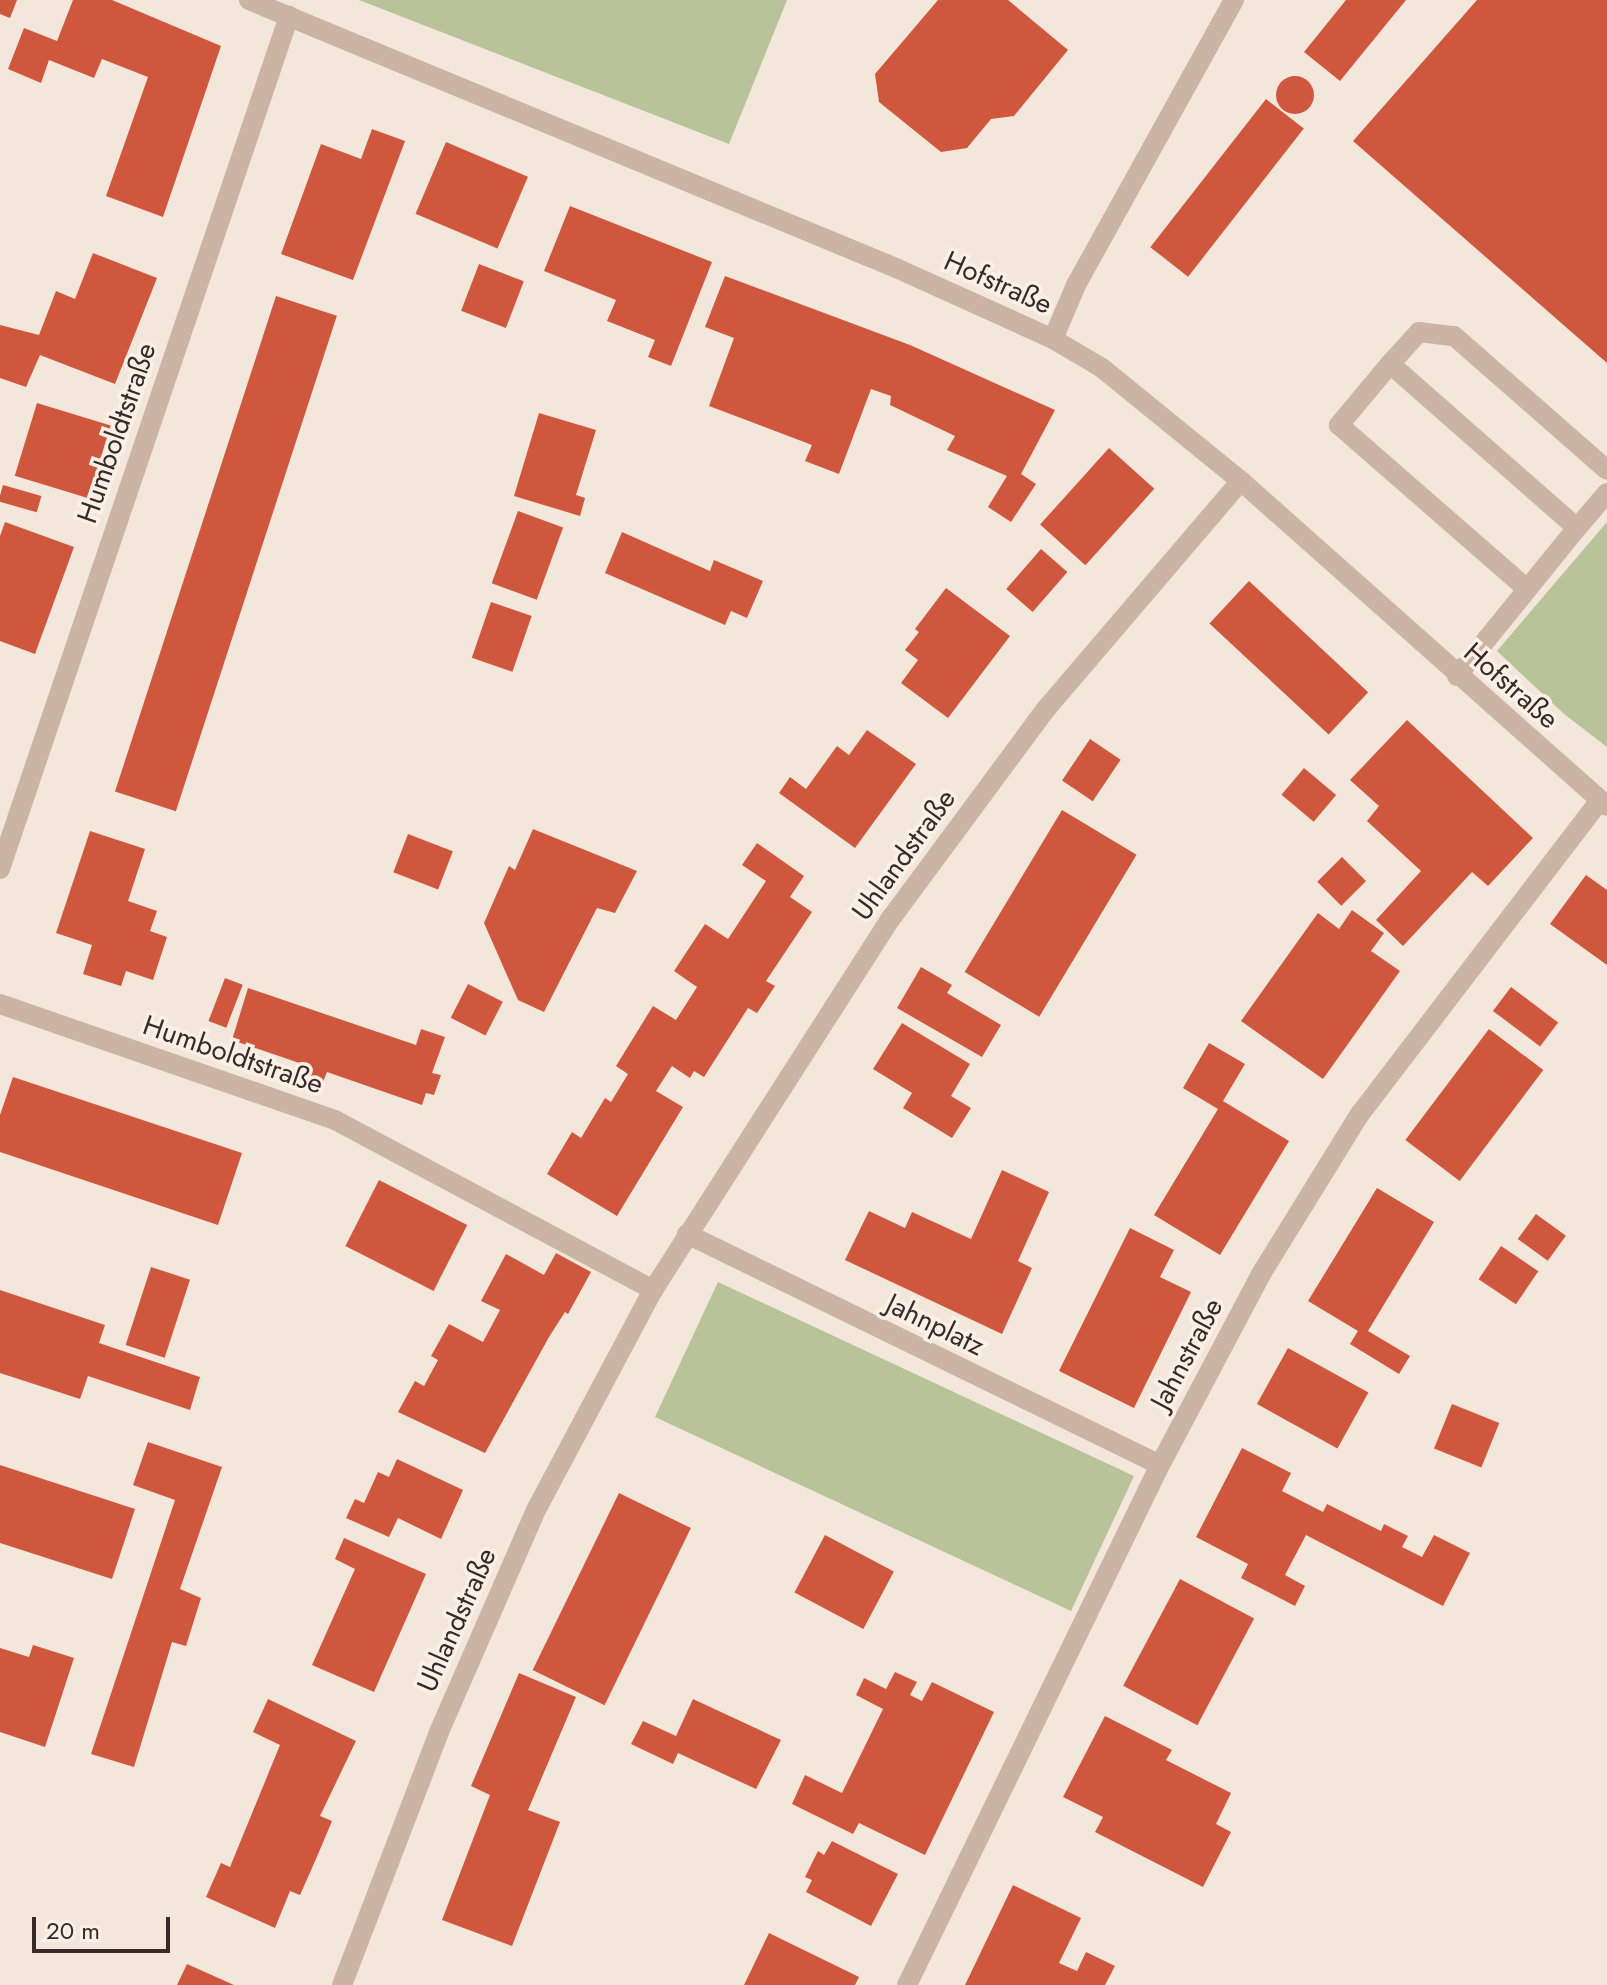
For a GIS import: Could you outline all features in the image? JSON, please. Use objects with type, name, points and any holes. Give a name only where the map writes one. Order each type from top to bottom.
[{"type":"street","name":"Hofstraße","points":[[249,0],[896,268],[1053,339],[1102,368],[1241,481],[1603,803]]},
{"type":"street","points":[[1053,339],[1076,285],[1234,0]]},
{"type":"street","name":"Humboldtstraße","points":[[0,869],[289,16]]},
{"type":"street","points":[[1527,589],[1339,425],[1419,332],[1454,336],[1607,470]]},
{"type":"street","points":[[1390,364],[1577,528]]},
{"type":"street","name":"Uhlandstraße","points":[[342,1985],[439,1732],[536,1510],[653,1290],[892,917],[1046,709],[1241,481]]},
{"type":"street","points":[[1457,676],[1607,493]]},
{"type":"street","name":"Jahnstraße","points":[[907,1985],[1160,1465],[1261,1274],[1360,1114],[1603,803]]},
{"type":"street","name":"Humboldtstraße","points":[[0,1004],[335,1120],[653,1290]]},
{"type":"street","name":"Jahnplatz","points":[[687,1234],[1160,1465]]},
{"type":"green space","points":[[359,0],[787,0],[729,144]]},
{"type":"green space","points":[[1607,522],[1607,747],[1564,714],[1497,651]]},
{"type":"green space","points":[[718,1282],[1134,1476],[1071,1611],[655,1417]]},
{"type":"building","points":[[0,0],[17,0],[10,18],[0,14]]},
{"type":"building","points":[[73,0],[112,0],[221,46],[163,217],[106,196],[148,77],[102,59],[94,78],[49,60],[41,83],[8,69],[24,28],[57,41]]},
{"type":"building","points":[[938,0],[1008,0],[1068,50],[1014,116],[991,119],[967,148],[941,152],[879,102],[875,74]]},
{"type":"building","points":[[1346,0],[1406,0],[1340,81],[1304,52]]},
{"type":"building","points":[[1477,0],[1607,0],[1607,363],[1353,141]]},
{"type":"building","points":[[1295,76],[1308,82],[1314,95],[1308,108],[1295,114],[1282,108],[1276,95],[1282,82]]},
{"type":"building","points":[[1266,99],[1304,129],[1188,277],[1150,247]]},
{"type":"building","points":[[372,129],[405,141],[353,280],[281,254],[321,144],[361,159]]},
{"type":"building","points":[[446,142],[528,177],[497,249],[416,214]]},
{"type":"building","points":[[570,206],[712,262],[671,366],[648,357],[655,340],[607,321],[616,300],[544,271]]},
{"type":"building","points":[[93,253],[157,278],[115,384],[40,355],[26,387],[0,378],[0,325],[39,335],[56,291],[75,299]]},
{"type":"building","points":[[479,264],[524,281],[506,328],[461,311]]},
{"type":"building","points":[[725,276],[910,345],[1055,410],[1021,474],[1036,484],[1011,522],[988,507],[1007,476],[947,450],[955,436],[890,405],[891,396],[871,389],[839,474],[805,461],[812,445],[709,406],[734,338],[705,327]]},
{"type":"building","points":[[276,296],[337,316],[176,811],[115,792]]},
{"type":"building","points":[[37,403],[111,426],[88,498],[15,476]]},
{"type":"building","points":[[539,413],[596,430],[576,495],[585,498],[580,516],[514,496]]},
{"type":"building","points":[[1109,448],[1154,489],[1085,565],[1040,525]]},
{"type":"building","points":[[3,485],[41,496],[37,512],[0,502]]},
{"type":"building","points":[[518,511],[563,527],[537,600],[492,583]]},
{"type":"building","points":[[5,522],[74,547],[35,654],[0,641],[0,536]]},
{"type":"building","points":[[622,532],[710,571],[714,560],[763,581],[747,618],[731,611],[725,625],[605,573]]},
{"type":"building","points":[[1041,549],[1067,572],[1033,612],[1006,589]]},
{"type":"building","points":[[1249,581],[1368,692],[1329,735],[1209,623]]},
{"type":"building","points":[[946,588],[1010,636],[948,718],[901,683],[918,660],[905,650],[919,632],[915,629]]},
{"type":"building","points":[[491,602],[532,616],[512,672],[472,658]]},
{"type":"building","points":[[1407,720],[1533,838],[1488,886],[1472,872],[1403,946],[1376,920],[1421,871],[1367,821],[1379,806],[1350,780]]},
{"type":"building","points":[[867,730],[916,764],[855,848],[779,793],[790,777],[806,789],[837,746],[849,755]]},
{"type":"building","points":[[1090,739],[1121,760],[1093,801],[1062,780]]},
{"type":"building","points":[[1304,768],[1336,795],[1314,822],[1282,795]]},
{"type":"building","points":[[1062,810],[1137,855],[1039,1017],[965,972]]},
{"type":"building","points":[[533,829],[637,871],[615,913],[597,908],[544,1012],[518,1000],[484,923],[509,866],[515,870]]},
{"type":"building","points":[[90,831],[145,849],[128,901],[157,911],[150,931],[167,937],[153,980],[126,971],[121,986],[83,974],[92,945],[56,933]]},
{"type":"building","points":[[408,834],[453,851],[438,889],[393,872]]},
{"type":"building","points":[[757,843],[804,876],[790,897],[812,912],[766,981],[775,986],[757,1013],[748,1008],[704,1077],[694,1071],[690,1078],[672,1066],[656,1091],[683,1107],[617,1216],[547,1174],[572,1132],[581,1138],[605,1098],[611,1102],[628,1074],[616,1066],[653,1006],[676,1020],[697,987],[674,971],[705,924],[728,939],[766,881],[742,865]]},
{"type":"building","points":[[1342,857],[1366,881],[1341,906],[1317,882]]},
{"type":"building","points":[[1586,875],[1607,890],[1607,965],[1550,924]]},
{"type":"building","points":[[1352,910],[1384,933],[1371,951],[1400,971],[1323,1079],[1241,1021],[1318,913],[1339,929]]},
{"type":"building","points":[[921,967],[952,985],[947,993],[1001,1025],[982,1057],[897,1008]]},
{"type":"building","points":[[225,978],[243,985],[226,1028],[209,1021]]},
{"type":"building","points":[[468,984],[503,1002],[485,1036],[451,1018]]},
{"type":"building","points":[[1511,987],[1558,1023],[1540,1046],[1493,1011]]},
{"type":"building","points":[[248,988],[416,1045],[421,1029],[445,1037],[432,1073],[441,1075],[434,1095],[426,1093],[422,1105],[327,1072],[323,1082],[307,1077],[311,1067],[232,1040]]},
{"type":"building","points":[[902,1023],[970,1064],[951,1096],[971,1108],[952,1138],[903,1108],[912,1093],[873,1069]]},
{"type":"building","points":[[1489,1029],[1543,1070],[1460,1181],[1405,1140]]},
{"type":"building","points":[[1209,1043],[1245,1064],[1223,1101],[1289,1141],[1220,1255],[1154,1215],[1218,1109],[1183,1088]]},
{"type":"building","points":[[13,1077],[242,1153],[218,1225],[0,1152],[0,1115]]},
{"type":"building","points":[[1002,1170],[1049,1192],[1018,1261],[1032,1268],[1002,1334],[845,1260],[869,1211],[905,1228],[912,1212],[971,1239]]},
{"type":"building","points":[[379,1180],[467,1225],[434,1291],[345,1246]]},
{"type":"building","points":[[1377,1188],[1434,1222],[1368,1331],[1410,1356],[1399,1374],[1350,1344],[1358,1331],[1308,1301]]},
{"type":"building","points":[[1536,1214],[1566,1236],[1548,1261],[1518,1239]]},
{"type":"building","points":[[1130,1228],[1174,1250],[1160,1277],[1191,1292],[1134,1408],[1059,1371]]},
{"type":"building","points":[[1501,1246],[1538,1271],[1516,1304],[1479,1279]]},
{"type":"building","points":[[556,1253],[591,1272],[568,1314],[565,1312],[549,1337],[485,1453],[398,1412],[415,1381],[424,1386],[438,1360],[431,1356],[449,1324],[483,1342],[500,1310],[481,1301],[506,1254],[544,1275]]},
{"type":"building","points":[[151,1267],[190,1280],[165,1358],[126,1345]]},
{"type":"building","points":[[0,1290],[105,1325],[99,1343],[200,1377],[190,1410],[88,1376],[80,1399],[0,1373]]},
{"type":"building","points":[[1288,1348],[1368,1393],[1337,1449],[1257,1404]]},
{"type":"building","points":[[1452,1404],[1499,1423],[1481,1468],[1434,1449]]},
{"type":"building","points":[[148,1442],[222,1467],[180,1589],[201,1598],[186,1646],[172,1642],[134,1767],[91,1754],[175,1500],[133,1485]]},
{"type":"building","points":[[1242,1448],[1291,1473],[1282,1491],[1323,1512],[1327,1504],[1381,1531],[1384,1524],[1408,1536],[1402,1547],[1422,1557],[1434,1535],[1470,1553],[1443,1606],[1306,1535],[1285,1575],[1305,1586],[1295,1606],[1241,1578],[1248,1564],[1196,1537]]},
{"type":"building","points":[[397,1459],[463,1490],[441,1539],[398,1518],[389,1537],[346,1518],[355,1499],[364,1503],[378,1472],[389,1477]]},
{"type":"building","points":[[0,1465],[135,1509],[112,1579],[0,1543]]},
{"type":"building","points":[[619,1493],[691,1528],[605,1705],[533,1670]]},
{"type":"building","points":[[825,1535],[894,1572],[863,1629],[794,1592]]},
{"type":"building","points":[[344,1538],[426,1574],[374,1692],[312,1665],[355,1569],[335,1559]]},
{"type":"building","points":[[1180,1579],[1254,1618],[1197,1725],[1123,1686]]},
{"type":"building","points":[[33,1645],[74,1658],[45,1747],[0,1732],[0,1648],[29,1657]]},
{"type":"building","points":[[895,1672],[917,1682],[910,1695],[922,1701],[932,1682],[994,1712],[925,1855],[859,1823],[853,1834],[792,1804],[805,1775],[842,1793],[883,1709],[856,1695],[864,1678],[886,1689]]},
{"type":"building","points":[[519,1673],[576,1697],[528,1810],[560,1822],[512,1946],[442,1920],[490,1795],[471,1786]]},
{"type":"building","points":[[268,1699],[356,1741],[320,1816],[332,1821],[316,1859],[300,1895],[290,1891],[275,1928],[206,1897],[221,1863],[230,1867],[280,1745],[253,1732]]},
{"type":"building","points":[[693,1699],[781,1740],[756,1789],[678,1753],[673,1764],[631,1744],[643,1721],[676,1736]]},
{"type":"building","points":[[1105,1716],[1172,1750],[1166,1760],[1231,1793],[1216,1824],[1231,1832],[1203,1887],[1095,1832],[1103,1817],[1063,1797]]},
{"type":"building","points":[[832,1841],[898,1874],[871,1926],[806,1892],[812,1880],[805,1877],[818,1851],[824,1855]]},
{"type":"building","points":[[1013,1885],[1081,1918],[1059,1963],[1077,1971],[1086,1952],[1115,1966],[1105,1985],[965,1985]]},
{"type":"building","points":[[769,1933],[859,1977],[855,1985],[744,1985]]},
{"type":"building","points":[[187,1964],[234,1985],[177,1985]]}]
